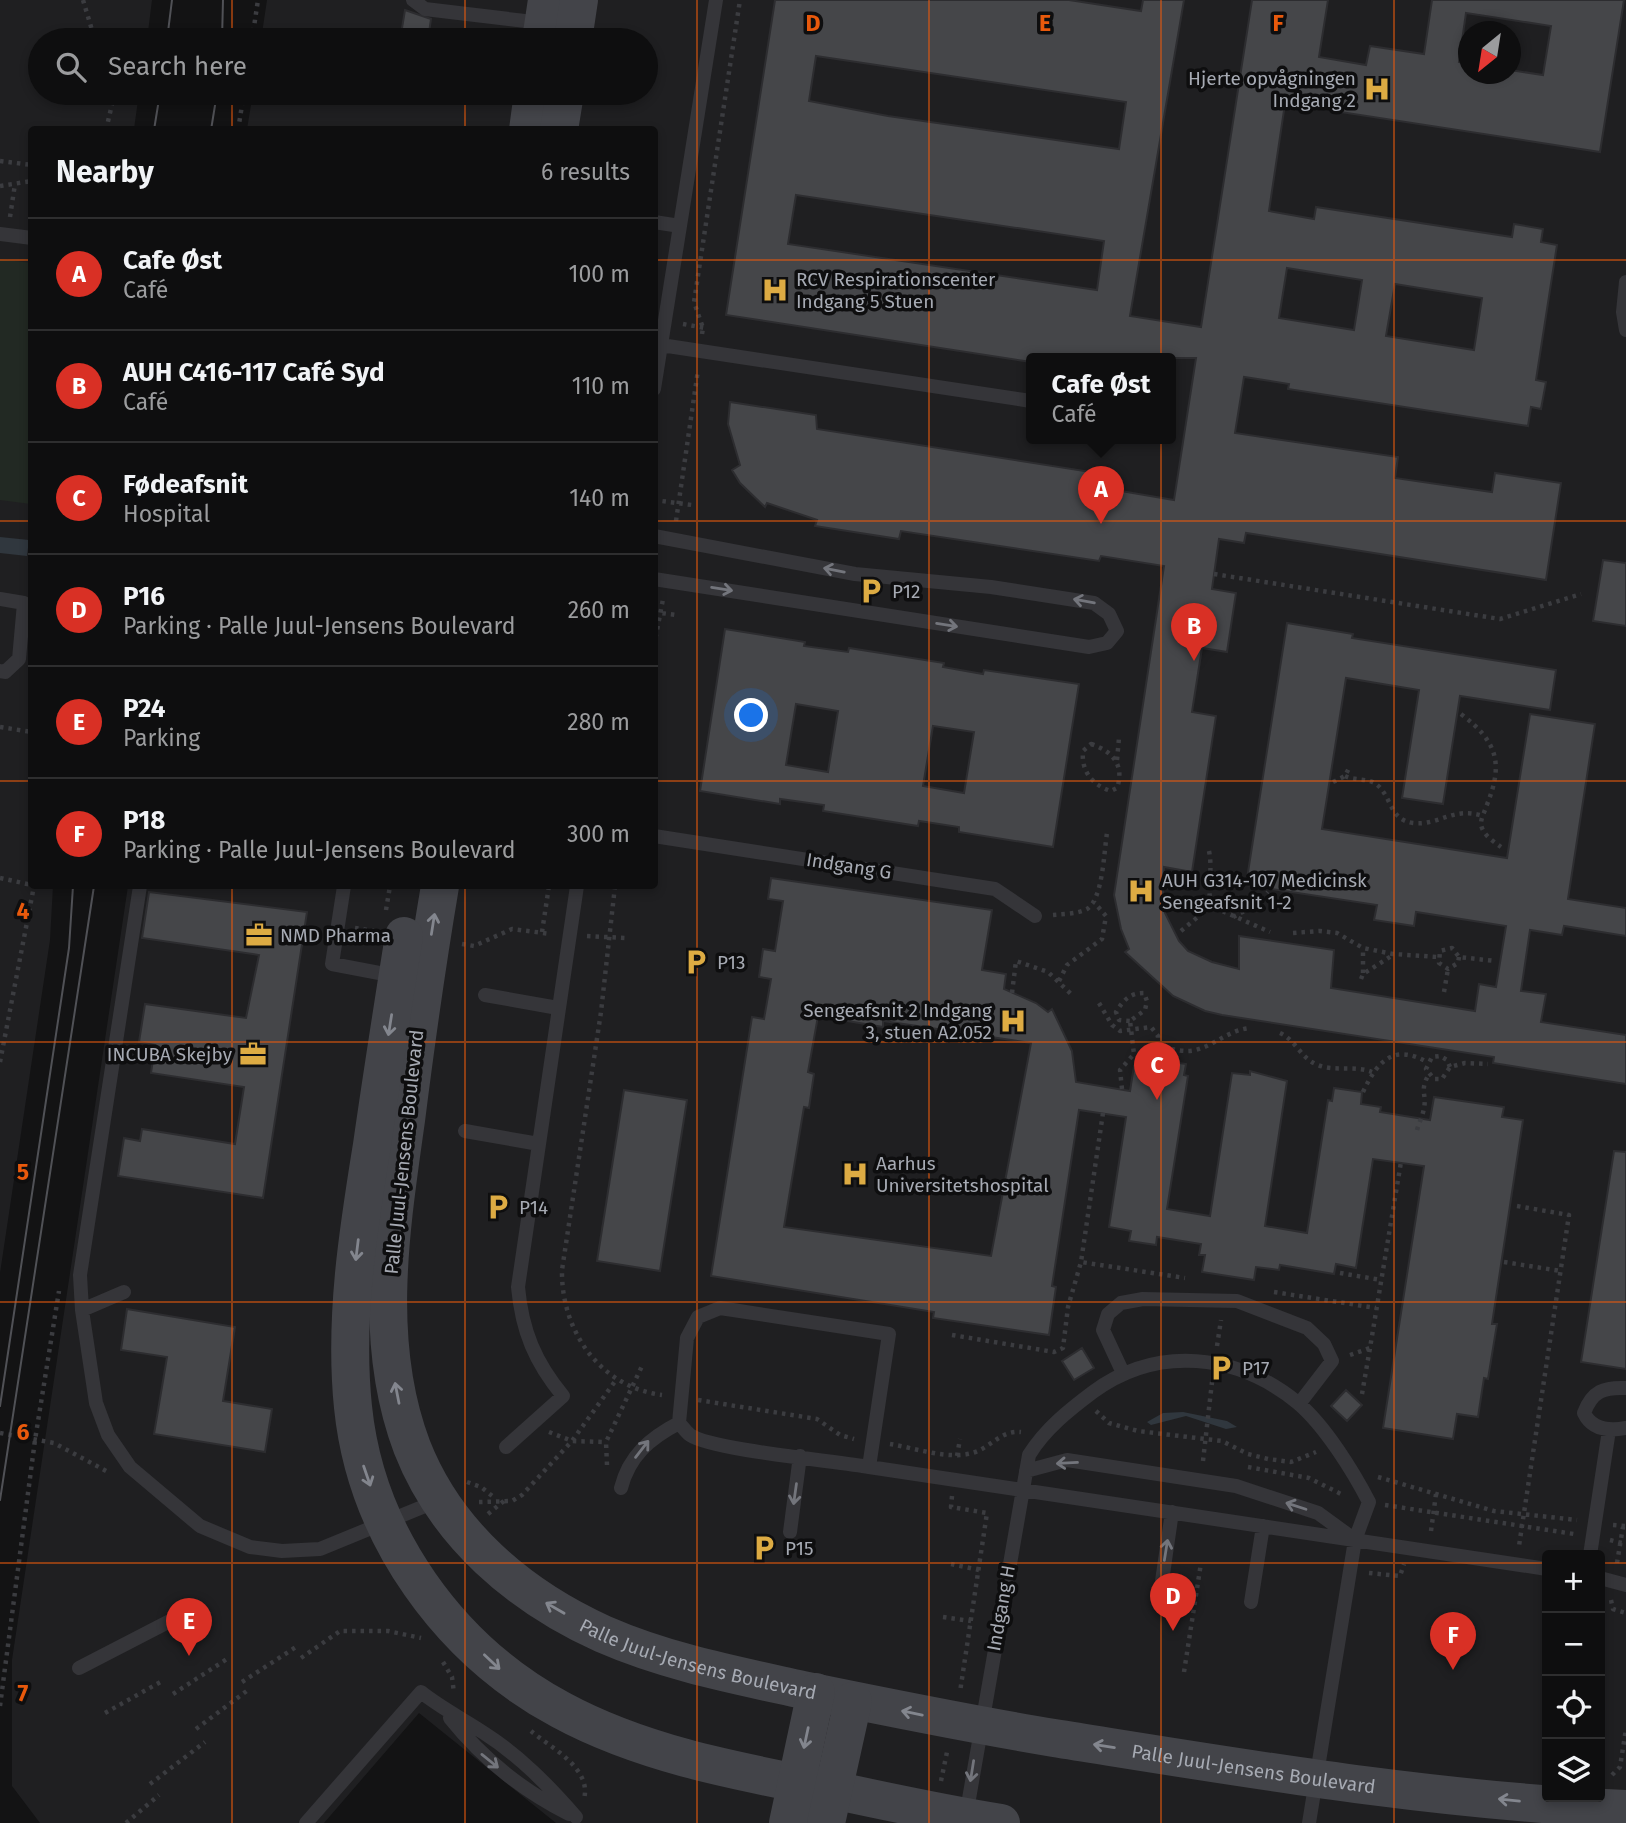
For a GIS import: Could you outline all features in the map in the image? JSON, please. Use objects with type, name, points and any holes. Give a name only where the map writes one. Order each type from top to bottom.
[{"type":"street","points":[[529,126],[531,105]]},
{"type":"street","points":[[560,126],[563,105]]},
{"type":"street","name":"Palle Juul-Jensens Boulevard","points":[[413,889],[417,937],[411,979],[358,1241],[350,1354],[353,1409],[363,1464],[384,1524],[410,1573],[453,1625],[505,1673],[561,1710],[621,1737],[688,1758],[796,1783],[830,1807],[967,1817]]},
{"type":"street","name":"Palle Juul-Jensens Boulevard","points":[[417,937],[439,889]]},
{"type":"street","name":"Palle Juul-Jensens Boulevard","points":[[411,979],[391,1230],[390,1352],[397,1398],[413,1448],[439,1501],[499,1570],[551,1607],[601,1633],[666,1658],[853,1701],[966,1723],[1316,1780],[1615,1794]]},
{"type":"street","points":[[788,1823],[816,1692]]},
{"type":"street","points":[[830,1807],[853,1701]]},
{"type":"lane","points":[[414,0],[425,9],[560,23]]},
{"type":"lane","points":[[658,364],[716,0]]},
{"type":"lane","points":[[658,223],[680,226]]},
{"type":"lane","points":[[4,234],[28,237]]},
{"type":"lane","points":[[1626,282],[1623,312],[1626,330]]},
{"type":"lane","points":[[661,345],[1026,400]]},
{"type":"lane","points":[[658,537],[855,574],[991,587],[1094,603],[1109,614],[1117,631],[1107,643],[1089,648],[660,580]]},
{"type":"lane","points":[[0,599],[24,603],[19,659],[5,672],[0,671]]},
{"type":"lane","name":"Indgang G","points":[[658,837],[995,888],[1035,916]]},
{"type":"lane","points":[[140,889],[80,1275],[82,1310],[96,1403],[108,1435],[131,1467],[201,1526],[250,1547],[282,1551],[320,1549],[439,1501]]},
{"type":"lane","points":[[344,889],[332,964],[411,979]]},
{"type":"lane","points":[[506,1447],[563,1396],[545,1374],[530,1347],[519,1297],[520,1261],[577,889]]},
{"type":"lane","points":[[485,995],[558,1008]]},
{"type":"lane","points":[[466,1131],[539,1144]]},
{"type":"lane","points":[[82,1310],[124,1292]]},
{"type":"lane","points":[[1123,1373],[1103,1330],[1108,1314],[1121,1303],[1143,1299],[1237,1301],[1307,1328],[1324,1344],[1332,1361],[1299,1404]]},
{"type":"lane","points":[[869,1466],[889,1334],[720,1308],[698,1317],[687,1338],[679,1423],[691,1435],[711,1443],[1542,1568]]},
{"type":"lane","points":[[1041,1435],[1094,1392],[1123,1373],[1164,1360],[1215,1362],[1242,1370],[1270,1384],[1299,1404],[1323,1432],[1369,1502],[1354,1540],[1309,1823]]},
{"type":"lane","points":[[1626,1388],[1604,1388],[1594,1394],[1586,1408],[1586,1417],[1608,1430],[1626,1428]]},
{"type":"lane","points":[[621,1488],[625,1470],[651,1438],[679,1423]]},
{"type":"lane","points":[[1591,1550],[1608,1430]]},
{"type":"lane","name":"Indgang H","points":[[967,1817],[966,1723],[1029,1455],[1041,1435]]},
{"type":"lane","points":[[790,1532],[800,1456]]},
{"type":"lane","points":[[1026,1471],[1067,1460],[1236,1486],[1318,1513],[1354,1540]]},
{"type":"lane","points":[[1161,1588],[1172,1512]]},
{"type":"lane","points":[[1251,1602],[1263,1526]]},
{"type":"lane","points":[[1605,1579],[1626,1585]]},
{"type":"lane","points":[[79,1668],[197,1606]]},
{"type":"lane","points":[[306,1823],[421,1692],[444,1710],[486,1734],[542,1779],[577,1821]]},
{"type":"path","points":[[83,0],[91,28]]},
{"type":"path","points":[[254,28],[258,0]]},
{"type":"path","points":[[674,539],[703,327],[694,302],[740,0]]},
{"type":"path","points":[[107,126],[112,105]]},
{"type":"path","points":[[239,126],[242,105]]},
{"type":"path","points":[[0,161],[28,164]]},
{"type":"path","points":[[0,186],[28,182]]},
{"type":"path","points":[[4,234],[15,184]]},
{"type":"path","points":[[658,500],[692,505]]},
{"type":"path","points":[[1214,574],[1500,619],[1581,594]]},
{"type":"path","points":[[658,601],[660,580]]},
{"type":"path","points":[[658,612],[676,615]]},
{"type":"path","points":[[1461,714],[1485,735],[1498,770],[1483,816],[1482,828],[1501,847]]},
{"type":"path","points":[[0,727],[28,731]]},
{"type":"path","points":[[1117,761],[1105,748],[1091,744],[1083,751],[1082,763],[1091,779],[1100,787],[1111,791],[1117,788],[1121,777],[1117,761],[1119,738]]},
{"type":"path","points":[[1333,782],[1345,776],[1349,768]]},
{"type":"path","points":[[1345,776],[1355,781],[1375,783],[1397,817],[1411,823],[1425,823],[1459,811],[1483,816]]},
{"type":"path","points":[[1035,916],[1074,913],[1087,909],[1094,902],[1099,890],[1107,833]]},
{"type":"path","points":[[1209,850],[1213,869],[1209,895],[1211,906]]},
{"type":"path","points":[[0,878],[28,884]]},
{"type":"path","points":[[0,1062],[32,889]]},
{"type":"path","points":[[542,933],[549,889]]},
{"type":"path","points":[[615,889],[601,1012],[561,1289],[565,1307],[578,1337],[600,1366],[615,1380],[631,1388],[817,1419],[840,1435],[873,1442],[957,1455],[974,1453],[1008,1432],[1041,1435]]},
{"type":"path","points":[[1232,917],[1258,904],[1268,892]]},
{"type":"path","points":[[1059,981],[1067,965],[1102,939],[1106,916],[1094,902]]},
{"type":"path","points":[[1211,906],[1270,932]]},
{"type":"path","points":[[1181,931],[1211,906]]},
{"type":"path","points":[[338,925],[474,946],[512,929],[570,936],[625,937]]},
{"type":"path","points":[[1249,934],[1250,925]]},
{"type":"path","points":[[1293,933],[1337,933],[1363,948],[1394,954],[1438,957]]},
{"type":"path","points":[[1363,948],[1362,976],[1394,954]]},
{"type":"path","points":[[1448,969],[1439,962],[1438,957],[1440,951],[1452,948],[1460,957],[1495,961]]},
{"type":"path","points":[[1448,969],[1454,967],[1460,957]]},
{"type":"path","points":[[1012,992],[1016,961],[1048,972],[1071,994]]},
{"type":"path","points":[[1444,992],[1448,969]]},
{"type":"path","points":[[1109,1017],[1116,1012],[1123,1000],[1135,993],[1144,993],[1147,1001],[1145,1010],[1130,1021],[1119,1020],[1116,1012]]},
{"type":"path","points":[[1100,1003],[1112,1025],[1119,1031],[1151,1027],[1158,1036],[1158,1046],[1187,1051],[1204,1047],[1234,1030],[1250,1028]]},
{"type":"path","points":[[1122,1089],[1120,1070],[1133,1054],[1130,1021]]},
{"type":"path","points":[[1280,1033],[1290,1037],[1305,1057],[1317,1065],[1362,1068],[1372,1072]]},
{"type":"path","points":[[1363,1092],[1372,1072],[1383,1061],[1395,1055],[1415,1055],[1427,1062]]},
{"type":"path","points":[[1417,1130],[1425,1105],[1421,1094],[1423,1083],[1429,1074],[1427,1062],[1432,1056],[1440,1056],[1447,1060],[1450,1067]]},
{"type":"path","points":[[1429,1074],[1442,1079],[1450,1067],[1465,1063],[1488,1065]]},
{"type":"path","points":[[952,1335],[1054,1352],[1063,1348],[1068,1307],[1081,1262],[1103,1113]]},
{"type":"path","points":[[1362,1394],[1401,1162]]},
{"type":"path","points":[[1517,1206],[1569,1214],[1517,1564]]},
{"type":"path","points":[[1081,1262],[1186,1278]]},
{"type":"path","points":[[1504,1262],[1561,1271]]},
{"type":"path","points":[[1340,1273],[1381,1280]]},
{"type":"path","points":[[1267,1291],[1376,1308]]},
{"type":"path","points":[[1203,1461],[1206,1418],[1224,1301]]},
{"type":"path","points":[[1332,1361],[1370,1349]]},
{"type":"path","points":[[621,1488],[607,1477],[606,1442],[642,1366]]},
{"type":"path","points":[[496,1499],[512,1501],[522,1495],[572,1441],[615,1380]]},
{"type":"path","points":[[533,1422],[572,1441],[606,1442]]},
{"type":"path","points":[[0,1433],[54,1443],[113,1474],[131,1467]]},
{"type":"path","points":[[960,1439],[951,1507],[987,1513],[971,1621],[966,1723],[967,1817]]},
{"type":"path","points":[[1189,1459],[1215,1462]]},
{"type":"path","points":[[1239,1466],[1309,1478],[1346,1497],[1369,1502],[1433,1514],[1592,1536],[1626,1544]]},
{"type":"path","points":[[1428,1550],[1436,1494]]},
{"type":"path","points":[[1362,1582],[1368,1573],[1400,1576],[1406,1547]]},
{"type":"path","points":[[1184,1672],[1201,1563]]},
{"type":"path","points":[[951,1564],[979,1570]]},
{"type":"path","points":[[943,1617],[971,1621]]},
{"type":"path","points":[[421,1639],[427,1645]]},
{"type":"path","points":[[242,1682],[296,1647]]},
{"type":"path","points":[[173,1694],[227,1659]]},
{"type":"path","points":[[440,1659],[452,1677],[454,1696],[444,1710]]},
{"type":"path","points":[[444,1664],[462,1677]]},
{"type":"path","points":[[106,1713],[164,1680]]},
{"type":"path","points":[[196,1729],[248,1690]]},
{"type":"path","points":[[527,1728],[578,1769],[582,1776],[587,1790],[577,1821]]},
{"type":"path","points":[[1615,1794],[1626,1730]]},
{"type":"path","points":[[150,1784],[205,1742]]},
{"type":"path","points":[[126,1823],[159,1795]]},
{"type":"shaded area","points":[[0,0],[152,0],[148,28],[28,28],[28,105],[137,105],[134,126],[28,126],[28,889],[53,889],[50,940],[0,1273]]},
{"type":"shaded area","name":"Aarhus Universitetshospital","points":[[267,0],[1626,0],[1626,1823],[556,1823],[419,1713],[324,1823],[40,1823],[12,1786],[12,1660],[128,889],[658,889],[658,126],[248,126],[251,105],[658,105],[658,28],[263,28]]},
{"type":"shaded area","points":[[0,259],[28,263],[28,504],[0,500]]},
{"type":"shaded area","points":[[0,537],[28,540],[27,556],[0,553]]},
{"type":"shaded area","points":[[1183,1412],[1227,1421],[1237,1427],[1226,1429],[1186,1416],[1151,1425],[1147,1422],[1163,1413]]},
{"type":"building","points":[[775,0],[1069,0],[1141,11],[1143,0],[1184,0],[1130,316],[1201,327],[1252,0],[1328,0],[1319,57],[1366,65],[1370,46],[1424,54],[1432,0],[1624,0],[1600,152],[1334,111],[1335,105],[1286,97],[1269,211],[1314,219],[1316,207],[1512,237],[1514,224],[1543,229],[1541,242],[1557,245],[1536,380],[1546,382],[1541,409],[1531,407],[1528,426],[1288,389],[1289,384],[1244,377],[1235,433],[1398,457],[1395,478],[1492,492],[1495,473],[1561,483],[1546,580],[1246,533],[1244,543],[1219,539],[1212,589],[1236,593],[1227,652],[1202,648],[1192,712],[1216,716],[1192,872],[1164,867],[1163,898],[1165,913],[1179,941],[1188,951],[1212,962],[1239,969],[1239,936],[1334,950],[1331,988],[1475,1011],[1479,984],[1496,987],[1506,926],[1416,912],[1414,926],[1374,920],[1377,905],[1246,885],[1287,623],[1353,634],[1352,638],[1556,670],[1550,710],[1460,696],[1443,804],[1402,798],[1419,690],[1346,678],[1322,829],[1507,858],[1530,714],[1595,724],[1568,899],[1626,908],[1626,936],[1564,926],[1562,935],[1530,930],[1521,991],[1546,994],[1541,1022],[1626,1035],[1626,1084],[1493,1063],[1494,1057],[1222,1015],[1205,1011],[1173,996],[1125,952],[1129,949],[1121,929],[1114,895],[1164,566],[1101,556],[1099,561],[901,531],[899,539],[815,526],[817,520],[767,503],[765,507],[740,483],[732,470],[740,465],[728,424],[730,402],[816,415],[817,429],[1110,475],[1109,489],[1174,500],[1196,358],[1176,358],[1176,353],[1026,353],[1026,361],[726,315]],"holes":[[[816,56],[1126,102],[1119,149],[888,116],[809,101]],[[796,195],[1104,241],[1097,290],[788,244]],[[1287,268],[1362,280],[1354,330],[1279,318]],[[1395,284],[1482,298],[1474,350],[1386,336]]]},
{"type":"building","points":[[405,10],[431,19],[430,28],[402,28]]},
{"type":"building","points":[[1603,560],[1626,563],[1626,626],[1593,621]]},
{"type":"building","points":[[725,629],[805,642],[804,646],[848,652],[849,648],[944,663],[943,667],[983,674],[984,670],[1079,684],[1053,847],[959,832],[959,827],[919,821],[918,826],[823,811],[824,805],[780,799],[780,804],[700,791]],"holes":[[[796,704],[838,711],[828,772],[786,765]],[[933,726],[974,732],[964,793],[923,786]]]},
{"type":"building","points":[[771,878],[992,910],[982,970],[1006,974],[1004,989],[1036,1003],[1048,1012],[1052,1009],[1072,1051],[1076,1082],[1130,1091],[1134,1066],[1152,1069],[1153,1059],[1186,1064],[1184,1075],[1188,1076],[1167,1209],[1210,1216],[1232,1073],[1250,1075],[1250,1071],[1287,1081],[1265,1226],[1307,1233],[1328,1100],[1332,1101],[1334,1088],[1362,1092],[1361,1104],[1381,1107],[1380,1112],[1430,1120],[1434,1097],[1504,1107],[1502,1117],[1523,1120],[1492,1324],[1497,1324],[1488,1379],[1484,1378],[1478,1417],[1457,1414],[1453,1439],[1383,1428],[1424,1166],[1373,1159],[1356,1268],[1336,1264],[1334,1274],[1280,1265],[1279,1270],[1256,1267],[1254,1280],[1202,1272],[1205,1255],[1199,1255],[1201,1244],[1157,1237],[1156,1245],[1129,1241],[1131,1231],[1109,1227],[1126,1117],[1079,1110],[1052,1286],[1056,1287],[1049,1335],[933,1318],[934,1312],[711,1276],[752,1017],[764,1019],[771,979],[759,977],[763,949],[775,951],[783,901],[768,899]],"holes":[[[818,1016],[883,1027],[883,1021],[1031,1043],[991,1256],[784,1227],[804,1107],[809,1108],[814,1074],[808,1072]]]},
{"type":"building","points":[[149,892],[307,912],[263,1198],[118,1176],[124,1138],[140,1141],[142,1129],[235,1144],[244,1087],[151,1073],[155,1045],[139,1042],[145,1004],[246,1018],[259,955],[142,938]]},
{"type":"building","points":[[624,1090],[687,1100],[660,1271],[597,1261]]},
{"type":"building","points":[[1614,1151],[1626,1152],[1626,1369],[1581,1362]]},
{"type":"building","points":[[127,1309],[235,1327],[223,1401],[272,1409],[265,1452],[154,1434],[167,1357],[121,1350]]},
{"type":"building","points":[[1082,1348],[1094,1368],[1074,1380],[1062,1361]]},
{"type":"building","points":[[1346,1390],[1362,1405],[1347,1421],[1331,1406]]},
{"type":"tram line","points":[[168,28],[172,0]]},
{"type":"tram line","points":[[222,28],[223,0]]},
{"type":"tram line","points":[[155,126],[158,105]]},
{"type":"tram line","points":[[212,126],[215,105]]},
{"type":"tram line","points":[[0,1406],[69,948],[73,889]]},
{"type":"tram line","points":[[0,1500],[94,889]]},
{"type":"place","name":"Hjerte opvågningen Indgang 2","points":[[1377,89]]},
{"type":"place","name":"RCV Respirationscenter Indgang 5 Stuen","points":[[775,290]]},
{"type":"place","name":"Cafe Øst","points":[[1101,524]]},
{"type":"place","name":"P12","points":[[871,591]]},
{"type":"place","name":"AUH C416-117 Café Syd","points":[[1194,661]]},
{"type":"place","name":"AUH G314-107 Medicinsk Sengeafsnit 1-2","points":[[1141,891]]},
{"type":"place","name":"NMD Pharma","points":[[259,935]]},
{"type":"place","name":"P13","points":[[696,962]]},
{"type":"place","name":"Sengeafsnit 2 Indgang 3, stuen A2.052","points":[[1013,1021]]},
{"type":"place","name":"INCUBA Skejby","points":[[253,1054]]},
{"type":"place","name":"Fødeafsnit","points":[[1157,1100]]},
{"type":"place","name":"Aarhus Universitetshospital","points":[[855,1174]]},
{"type":"place","name":"P14","points":[[498,1207]]},
{"type":"place","name":"P17","points":[[1221,1368]]},
{"type":"place","name":"P15","points":[[764,1548]]},
{"type":"place","name":"P16","points":[[1173,1631]]},
{"type":"place","name":"P24","points":[[189,1656]]},
{"type":"place","name":"P18","points":[[1453,1670]]}]
